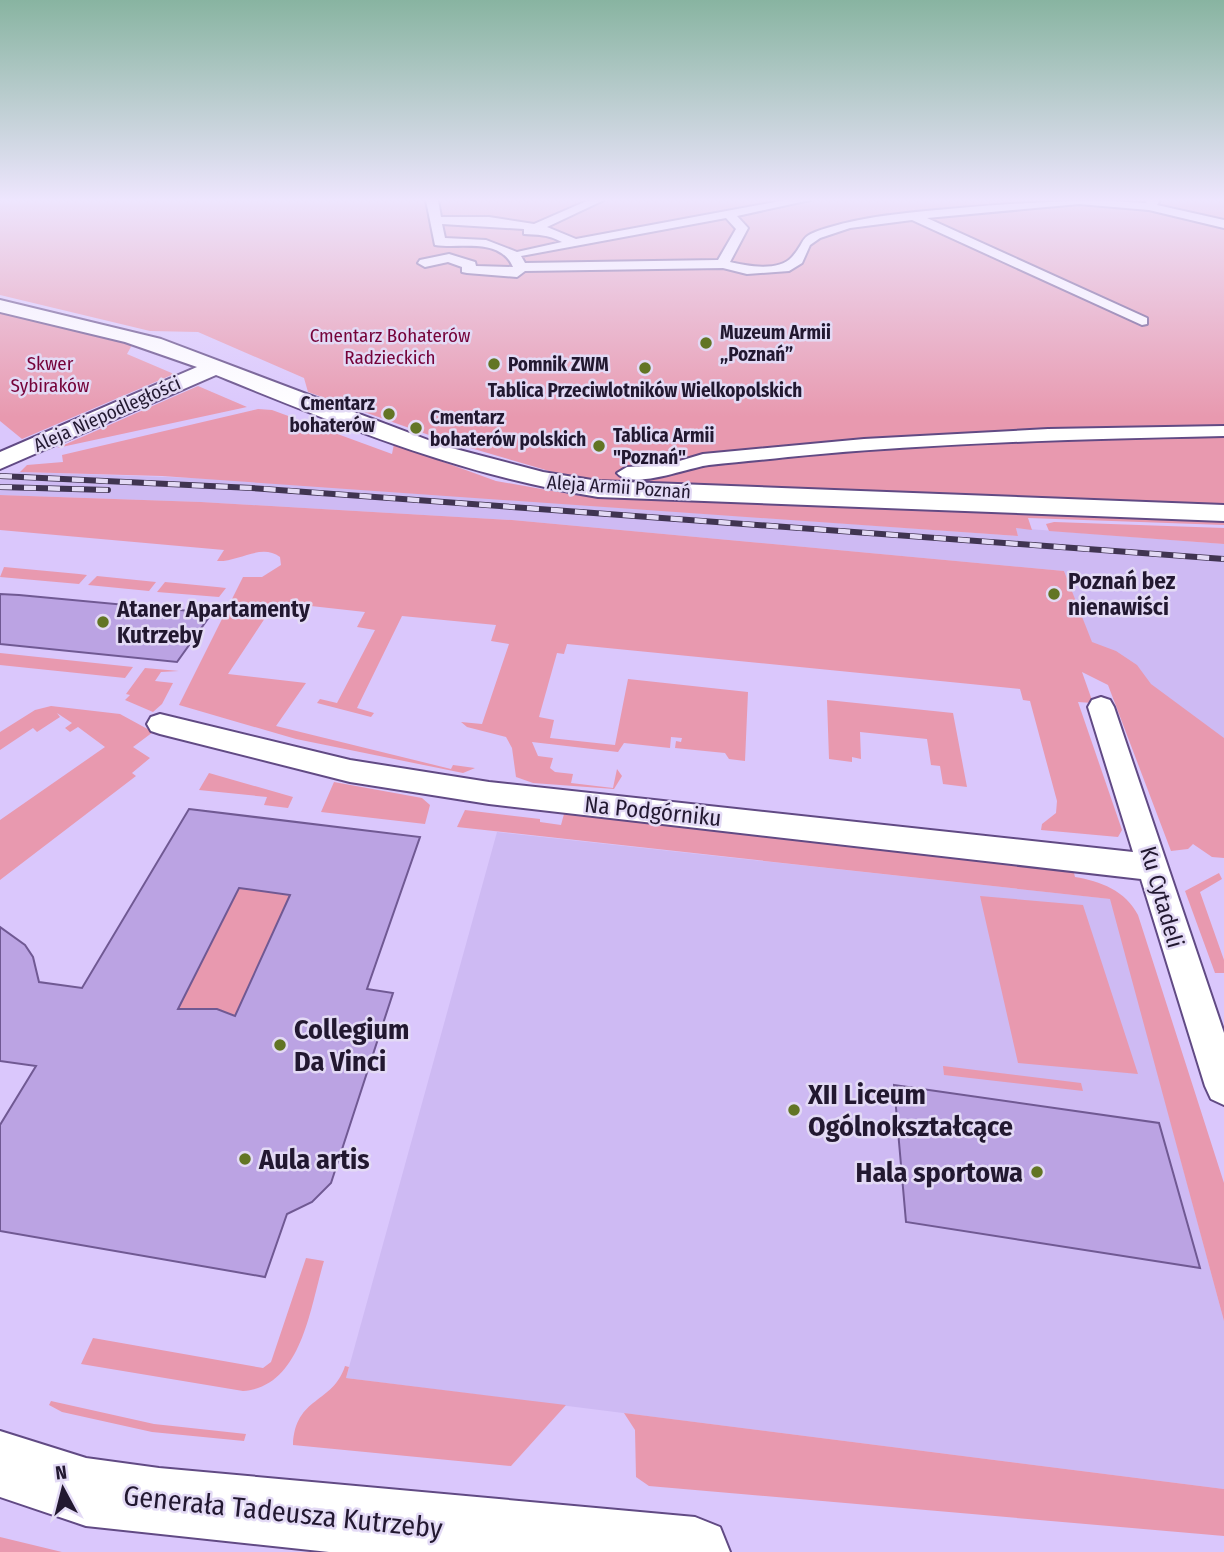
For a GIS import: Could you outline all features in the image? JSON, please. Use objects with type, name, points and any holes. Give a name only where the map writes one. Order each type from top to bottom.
[{"type":"street","points":[[451,277],[455,272]]},
{"type":"street","points":[[1036,272],[1142,321]]},
{"type":"street","name":"Aleja Armii Poznań","points":[[0,306],[160,346],[291,400],[463,460],[545,482],[624,490],[1224,513]]},
{"type":"street","name":"Aleja Niepodległości","points":[[0,461],[214,368]]},
{"type":"street","points":[[627,473],[667,471],[703,460],[864,444],[1062,434],[1224,431]]},
{"type":"street","name":"Ku Cytadeli","points":[[1101,707],[1224,1086]]},
{"type":"street","name":"Na Podgórniku","points":[[160,724],[350,771],[489,793],[1152,867]]},
{"type":"street","name":"Generała Tadeusza Kutrzeby","points":[[0,1464],[86,1492],[159,1502],[695,1552]]},
{"type":"shaded area","points":[[20,472],[224,479],[1018,536],[1016,528],[1224,544],[1224,763],[1108,685],[1064,571],[512,520],[201,502],[0,495],[0,480]]},
{"type":"shaded area","name":"XII Liceum Ogólnokształcące","points":[[497,832],[1111,899],[1224,1321],[1224,1489],[346,1378]]},
{"type":"green space","name":"Cmentarz Bohaterów Radzieckich","points":[[0,272],[1224,272],[1224,506],[587,482],[443,440],[308,392],[304,378],[198,332],[150,331],[0,295]]},
{"type":"green space","name":"Skwer Sybiraków","points":[[0,311],[132,345],[127,354],[174,374],[22,439],[0,421]]},
{"type":"green space","points":[[198,386],[247,407],[57,448]]},
{"type":"green space","points":[[258,409],[272,410],[392,454],[394,444],[496,481],[581,496],[1224,521],[1224,525],[1028,518],[1032,530],[1016,528],[1018,536],[162,476],[20,472],[27,465],[63,462],[62,455]]},
{"type":"green space","points":[[0,495],[201,502],[512,520],[1064,571],[1092,642],[1116,651],[1137,665],[1151,684],[1224,738],[1224,858],[1212,857],[1193,844],[1188,849],[1171,851],[1108,685],[1082,672],[1093,703],[1078,702],[1122,830],[1118,837],[1041,830],[1042,824],[1056,813],[1057,801],[1030,701],[1023,700],[1020,689],[567,644],[564,654],[557,653],[539,717],[554,720],[550,738],[615,745],[628,679],[748,692],[745,761],[729,759],[725,753],[675,748],[676,741],[681,742],[682,738],[671,737],[670,748],[624,743],[618,752],[532,742],[538,756],[553,758],[550,768],[555,772],[573,774],[571,783],[613,788],[617,769],[622,776],[614,789],[533,783],[516,777],[512,748],[506,737],[467,727],[461,722],[482,724],[509,644],[491,641],[496,625],[402,616],[357,708],[374,713],[371,717],[317,703],[320,699],[337,703],[375,630],[357,627],[365,612],[293,604],[285,616],[267,615],[228,674],[306,683],[276,726],[451,769],[453,765],[475,768],[463,773],[296,739],[179,705],[243,577],[262,577],[281,565],[280,557],[273,553],[258,552],[217,561],[224,550],[0,530]]},
{"type":"green space","points":[[1054,522],[1224,528],[1224,544],[1049,531],[1046,524]]},
{"type":"green space","points":[[4,567],[87,575],[79,584],[0,577]]},
{"type":"green space","points":[[97,576],[156,582],[149,591],[88,585]]},
{"type":"green space","points":[[165,582],[226,588],[219,597],[157,592]]},
{"type":"green space","points":[[0,653],[133,667],[125,678],[0,665]]},
{"type":"green space","points":[[145,668],[179,671],[161,672],[155,681],[173,683],[162,704],[153,712],[125,700],[130,695],[126,694]]},
{"type":"green space","points":[[827,700],[953,713],[967,787],[943,784],[940,766],[931,765],[927,739],[860,732],[861,759],[852,757],[852,762],[829,759]]},
{"type":"green space","points":[[51,706],[120,714],[153,732],[133,747],[150,758],[132,773],[136,776],[0,880],[0,820],[105,747],[78,727],[70,732],[65,728],[72,723],[57,713],[60,717],[37,732],[33,728],[0,750],[0,732],[35,710]]},
{"type":"green space","points":[[209,773],[293,797],[288,808],[264,805],[267,797],[199,790]]},
{"type":"green space","points":[[334,782],[422,798],[430,805],[425,824],[321,812]]},
{"type":"green space","points":[[465,810],[540,819],[540,822],[561,825],[564,814],[1073,869],[1075,877],[1103,884],[1119,893],[1138,915],[1224,1183],[1224,1321],[1110,899],[457,827]]},
{"type":"green space","points":[[1219,873],[1222,879],[1200,892],[1224,960],[1224,973],[1215,973],[1185,891]]},
{"type":"green space","points":[[239,888],[290,895],[231,1026],[222,1011],[211,1009],[161,1043]]},
{"type":"green space","points":[[980,896],[1083,905],[1138,1074],[1018,1063]]},
{"type":"green space","points":[[943,1066],[1081,1083],[1083,1091],[944,1075]]},
{"type":"green space","points":[[306,1258],[324,1261],[308,1321],[291,1360],[279,1375],[263,1386],[243,1391],[81,1364],[93,1338],[263,1368],[271,1362]]},
{"type":"green space","points":[[345,1366],[349,1367],[346,1378],[566,1405],[511,1466],[293,1445],[300,1417],[332,1387]]},
{"type":"green space","points":[[51,1401],[154,1424],[246,1434],[244,1441],[152,1432],[62,1412],[49,1405]]},
{"type":"green space","points":[[624,1413],[1224,1489],[1224,1536],[649,1486],[636,1477],[635,1430]]},
{"type":"green space","points":[[0,1537],[62,1552],[0,1552]]},
{"type":"building","name":"Ataner Apartamenty Kutrzeby","points":[[0,594],[212,613],[177,662],[0,644]]},
{"type":"building","name":"Collegium Da Vinci","points":[[189,809],[420,837],[367,989],[393,993],[331,1183],[312,1202],[287,1214],[265,1277],[0,1231],[0,1125],[36,1066],[0,1061],[0,927],[25,945],[33,957],[39,982],[82,988]],"holes":[[[239,888],[290,895],[235,1016],[217,1009],[178,1009]]]},
{"type":"building","name":"Hala sportowa","points":[[894,1085],[1159,1123],[1200,1268],[906,1222]]},
{"type":"railway","points":[[0,476],[252,488],[1224,559]]},
{"type":"railway","points":[[0,487],[108,490]]},
{"type":"place","name":"Muzeum Armii „Poznań”","points":[[706,343]]},
{"type":"place","name":"Pomnik ZWM","points":[[494,364]]},
{"type":"place","name":"Tablica Przeciwlotników Wielkopolskich","points":[[645,368]]},
{"type":"place","name":"Cmentarz bohaterów","points":[[389,414]]},
{"type":"place","name":"Cmentarz bohaterów polskich","points":[[416,428]]},
{"type":"place","name":"Tablica Armii \"Poznań\"","points":[[599,446]]},
{"type":"place","name":"Poznań bez nienawiści","points":[[1054,594]]},
{"type":"place","name":"Ataner Apartamenty Kutrzeby","points":[[103,622]]},
{"type":"place","name":"Collegium Da Vinci","points":[[280,1045]]},
{"type":"place","name":"XII Liceum Ogólnokształcące","points":[[794,1110]]},
{"type":"place","name":"Aula artis","points":[[245,1159]]},
{"type":"place","name":"Hala sportowa","points":[[1037,1172]]}]
